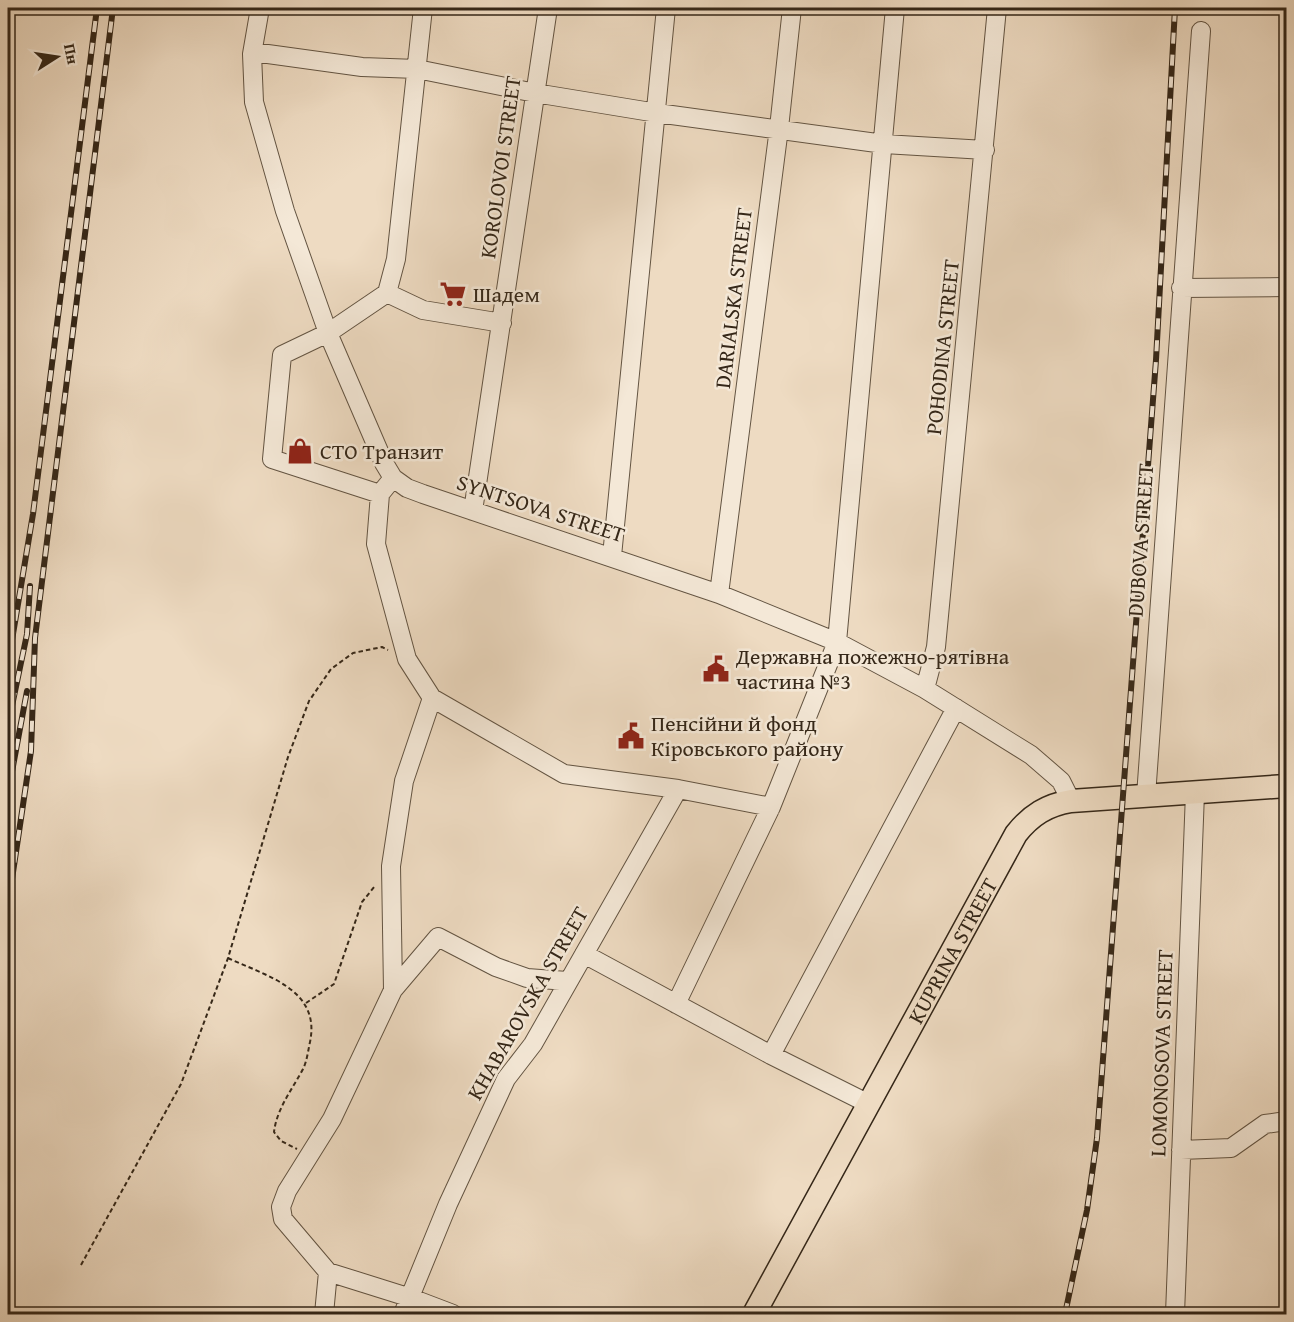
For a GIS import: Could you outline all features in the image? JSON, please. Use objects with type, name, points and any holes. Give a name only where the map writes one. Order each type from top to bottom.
[{"type":"main road","name":"KUPRINA STREET","points":[[754,1314],[1016,834],[1026,822],[1041,810],[1071,801],[1287,786]]},
{"type":"street","points":[[260,8],[253,52],[254,102],[285,211],[328,333],[374,442],[393,478],[380,494],[376,544],[407,659],[432,698],[564,774],[678,789],[771,807]]},
{"type":"street","points":[[380,494],[272,459],[282,356],[328,333],[387,293],[396,259],[423,8]]},
{"type":"street","name":"KOROLOVOI STREET","points":[[473,511],[548,8]]},
{"type":"street","points":[[612,556],[666,8]]},
{"type":"street","name":"DARIALSKA STREET","points":[[719,594],[779,128],[792,8]]},
{"type":"street","points":[[676,1004],[771,807],[837,642],[895,8]]},
{"type":"street","name":"POHODINA STREET","points":[[925,689],[936,647],[997,8]]},
{"type":"street","name":"DUBOVA STREET","points":[[1146,796],[1201,31]]},
{"type":"street","points":[[253,52],[362,67],[417,69],[535,93],[657,113],[884,144],[985,150]]},
{"type":"street","points":[[1181,288],[1287,287]]},
{"type":"street","points":[[387,293],[423,310],[502,323]]},
{"type":"street","name":"SYNTSOVA STREET","points":[[393,478],[406,488],[719,594],[837,642],[925,689],[1047,767],[1061,782],[1071,801]]},
{"type":"street","points":[[393,990],[391,866],[404,781],[432,698]]},
{"type":"street","points":[[771,1055],[956,708]]},
{"type":"street","name":"KHABAROVSKA STREET","points":[[403,1314],[448,1204],[506,1079],[533,1044],[678,789]]},
{"type":"street","name":"LOMONOSOVA STREET","points":[[1175,1314],[1195,793]]},
{"type":"street","points":[[453,1314],[328,1272],[283,1219],[281,1207],[287,1191],[332,1119],[393,990],[438,936],[496,967],[527,978],[567,981]]},
{"type":"street","points":[[584,954],[771,1055],[869,1104]]},
{"type":"street","points":[[1181,1150],[1231,1148],[1265,1124],[1287,1121]]},
{"type":"street","points":[[324,1314],[328,1272]]},
{"type":"path","points":[[81,1265],[181,1084],[228,958],[288,757],[309,701],[331,669],[353,653],[382,646],[407,659]]},
{"type":"path","points":[[306,1003],[334,984],[362,902],[391,866]]},
{"type":"path","points":[[228,958],[294,990],[306,1003],[312,1032],[305,1066],[276,1115],[274,1132],[281,1141],[309,1156]]},
{"type":"railway","points":[[8,664],[33,514],[97,8]]},
{"type":"railway","points":[[8,906],[31,751],[35,638],[113,8]]},
{"type":"railway","points":[[1065,1314],[1087,1210],[1097,1138],[1156,360],[1175,8]]},
{"type":"railway","points":[[8,725],[27,634],[30,586]]},
{"type":"railway","points":[[8,793],[27,691]]},
{"type":"place","name":"Шадем","points":[[453,294]]},
{"type":"place","name":"СТО Транзит","points":[[300,451]]},
{"type":"place","name":"Державна пожежно-рятівна частина №3","points":[[716,669]]},
{"type":"place","name":"Пенсійни й фонд Кіровського району","points":[[631,736]]}]
